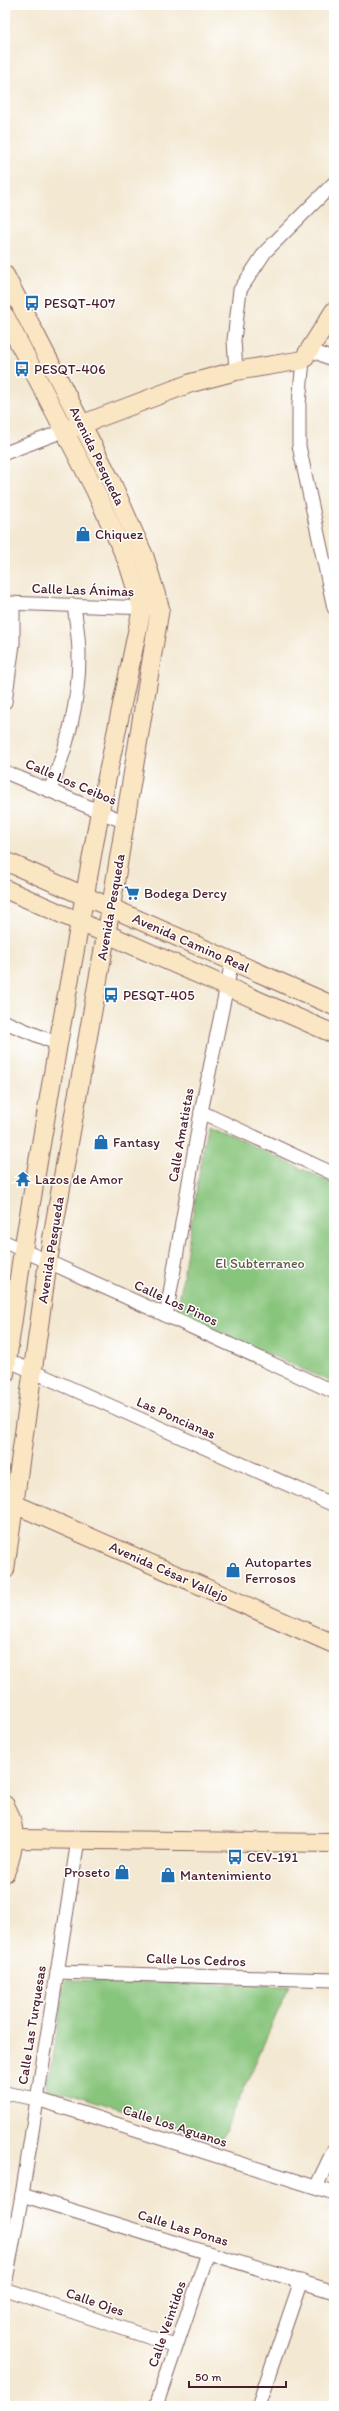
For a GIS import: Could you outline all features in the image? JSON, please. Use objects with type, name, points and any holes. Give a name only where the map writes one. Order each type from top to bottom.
[{"type":"main road","name":"Avenida Pesqueda","points":[[5,275],[111,481],[145,558],[160,608],[111,907],[48,1261],[32,1371],[9,1502],[5,1570]]},
{"type":"main road","points":[[66,430],[191,383],[307,355],[327,320],[334,311]]},
{"type":"main road","name":"Avenida Pesqueda","points":[[5,316],[66,430],[128,563],[142,608],[100,811],[58,1044],[23,1250],[6,1364]]},
{"type":"main road","points":[[17,339],[34,330]]},
{"type":"main road","name":"Avenida Camino Real","points":[[5,860],[334,1006]]},
{"type":"main road","name":"Avenida Camino Real","points":[[5,889],[226,985],[334,1034]]},
{"type":"main road","points":[[51,1083],[78,1089]]},
{"type":"main road","name":"Avenida César Vallejo","points":[[9,1502],[334,1644]]},
{"type":"main road","points":[[5,1805],[13,1824],[15,1839],[12,1859],[5,1873]]},
{"type":"main road","points":[[15,1839],[334,1843]]},
{"type":"street","points":[[236,371],[234,340],[240,290],[265,252],[334,183]]},
{"type":"street","points":[[334,360],[307,355],[299,404],[299,446],[334,608]]},
{"type":"street","points":[[5,453],[66,430]]},
{"type":"street","points":[[5,702],[13,644],[9,603]]},
{"type":"street","name":"Calle Las Ánimas","points":[[9,603],[160,608]]},
{"type":"street","points":[[50,790],[67,746],[77,700],[79,653],[74,605]]},
{"type":"street","name":"Calle Los Ceibos","points":[[5,772],[125,822]]},
{"type":"street","name":"Calle Amatistas","points":[[166,1316],[201,1112],[232,961]]},
{"type":"street","points":[[5,1022],[58,1044]]},
{"type":"street","points":[[201,1112],[334,1174]]},
{"type":"street","name":"Calle Los Pinos","points":[[5,1242],[334,1392]]},
{"type":"street","name":"Las Poncianas","points":[[6,1364],[32,1371],[334,1505]]},
{"type":"street","name":"Calle Las Turquesas","points":[[5,2287],[22,2194],[78,1840]]},
{"type":"street","name":"Calle Los Cedros","points":[[57,1972],[334,1980]]},
{"type":"street","name":"Calle Los Aguanos","points":[[5,2093],[37,2099],[334,2193]]},
{"type":"street","points":[[316,2187],[334,2149]]},
{"type":"street","name":"Calle Las Ponas","points":[[22,2194],[334,2292]]},
{"type":"street","name":"Calle Veintidos","points":[[156,2406],[175,2346],[208,2253]]},
{"type":"street","points":[[258,2406],[301,2281]]},
{"type":"street","name":"Calle Ojes","points":[[5,2287],[175,2346]]},
{"type":"green space","name":"El Subterraneo","points":[[207,1124],[334,1184],[334,1383],[177,1314]]},
{"type":"green space","points":[[66,1981],[289,1986],[221,2141],[63,2091],[53,2094],[47,2090],[46,2079],[50,2076],[63,1995],[61,1990]]},
{"type":"place","name":"PESQT-407","points":[[32,303]]},
{"type":"place","name":"PESQT-406","points":[[22,369]]},
{"type":"place","name":"Chiquez","points":[[83,534]]},
{"type":"place","name":"Bodega Dercy","points":[[132,893]]},
{"type":"place","name":"PESQT-405","points":[[111,995]]},
{"type":"place","name":"Fantasy","points":[[101,1142]]},
{"type":"place","name":"Lazos de Amor","points":[[23,1179]]},
{"type":"place","name":"Autopartes Ferrosos","points":[[233,1570]]},
{"type":"place","name":"CEV-191","points":[[235,1857]]},
{"type":"place","name":"Proseto","points":[[122,1872]]},
{"type":"place","name":"Mantenimiento","points":[[168,1875]]}]
